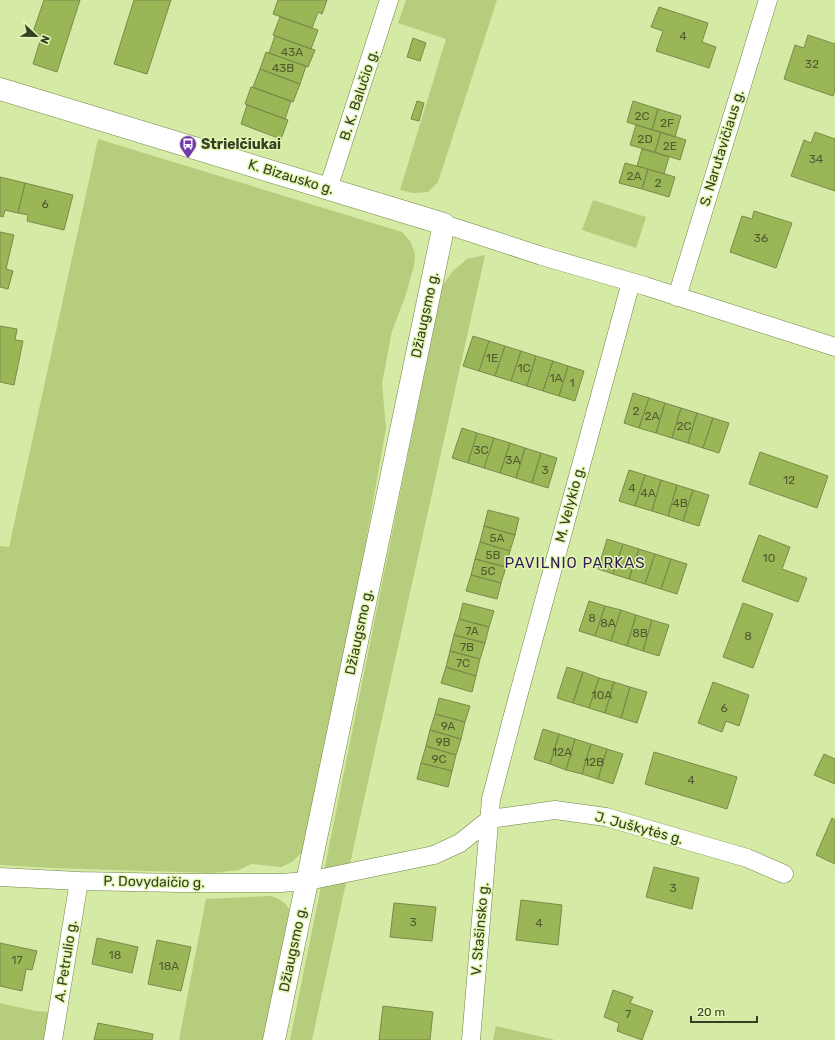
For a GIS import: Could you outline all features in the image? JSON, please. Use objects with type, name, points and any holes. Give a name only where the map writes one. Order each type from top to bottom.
[{"type":"street","name":"B. K. Balučio g.","points":[[328,189],[389,0]]},
{"type":"street","name":"S. Narutavičiaus g.","points":[[677,297],[768,0]]},
{"type":"street","name":"K. Bizausko g.","points":[[0,89],[444,224]]},
{"type":"street","points":[[444,224],[835,347]]},
{"type":"street","name":"Džiaugsmo g.","points":[[274,1040],[444,224]]},
{"type":"street","name":"M. Velykio g.","points":[[490,819],[491,799],[631,282]]},
{"type":"street","name":"J. Juškytės g.","points":[[490,819],[554,810],[606,817],[747,858],[784,874]]},
{"type":"street","name":"P. Dovydaičio g.","points":[[0,877],[79,881],[214,883],[308,881],[434,855],[460,843],[490,819]]},
{"type":"street","name":"V. Stašinsko g.","points":[[471,1040],[490,819]]},
{"type":"street","name":"A. Petrulio g.","points":[[53,1040],[79,881]]},
{"type":"green space","points":[[406,0],[497,0],[438,182],[428,192],[413,193],[400,190],[446,39],[398,23]]},
{"type":"green space","points":[[98,139],[402,232],[410,241],[415,253],[414,266],[405,297],[392,331],[382,383],[386,428],[360,575],[302,852],[292,862],[281,867],[251,864],[239,870],[211,873],[0,865],[0,546],[9,547]]},
{"type":"green space","points":[[593,200],[646,217],[636,248],[582,230]]},
{"type":"green space","points":[[485,255],[312,1040],[290,1040],[442,286],[453,271],[467,259]]},
{"type":"green space","points":[[271,896],[282,901],[290,910],[263,1040],[179,1040],[206,899]]},
{"type":"green space","points":[[0,1003],[35,1011],[50,1012],[45,1040],[0,1040]]},
{"type":"green space","points":[[496,1026],[555,1040],[493,1040]]},
{"type":"building","points":[[44,0],[80,0],[57,72],[33,64],[41,38],[32,35]]},
{"type":"building","points":[[134,0],[171,0],[147,74],[114,64]]},
{"type":"building","points":[[278,0],[327,0],[322,14],[318,12],[312,28],[273,14]]},
{"type":"building","points":[[659,7],[708,23],[702,42],[716,47],[709,68],[656,51],[663,31],[651,27]]},
{"type":"building","points":[[280,17],[318,30],[311,49],[273,35]]},
{"type":"building","points":[[808,35],[835,44],[835,90],[833,96],[784,79],[795,45],[804,48]]},
{"type":"building","points":[[275,36],[315,50],[308,67],[269,53]]},
{"type":"building","points":[[413,38],[426,43],[420,61],[407,57]]},
{"type":"building","points":[[266,52],[306,66],[300,84],[260,69]]},
{"type":"building","points":[[260,69],[300,84],[293,102],[253,87]]},
{"type":"building","points":[[251,87],[291,101],[285,119],[245,104]]},
{"type":"building","points":[[417,101],[424,103],[419,121],[411,119]]},
{"type":"building","points":[[633,101],[658,109],[652,130],[627,122]]},
{"type":"building","points":[[247,105],[288,120],[281,139],[241,124]]},
{"type":"building","points":[[658,109],[681,116],[675,137],[652,130]]},
{"type":"building","points":[[636,125],[661,132],[655,152],[630,145]]},
{"type":"building","points":[[661,132],[686,140],[680,160],[655,152]]},
{"type":"building","points":[[815,132],[835,139],[835,191],[791,176],[804,140],[811,143]]},
{"type":"building","points":[[642,149],[669,157],[664,174],[637,166]]},
{"type":"building","points":[[625,163],[648,169],[642,189],[619,183]]},
{"type":"building","points":[[648,169],[675,177],[669,197],[642,189]]},
{"type":"building","points":[[0,177],[25,183],[18,213],[5,210],[3,217],[0,216]]},
{"type":"building","points":[[25,183],[73,195],[64,230],[27,221],[28,215],[18,213]]},
{"type":"building","points":[[754,211],[792,223],[776,268],[730,252],[742,216],[752,219]]},
{"type":"building","points":[[0,232],[14,235],[6,269],[13,271],[8,289],[0,287]]},
{"type":"building","points":[[0,326],[17,329],[15,340],[23,341],[14,385],[0,382]]},
{"type":"building","points":[[473,336],[489,341],[479,371],[463,366]]},
{"type":"building","points":[[489,341],[505,346],[495,376],[479,371]]},
{"type":"building","points":[[505,346],[521,351],[511,381],[495,376]]},
{"type":"building","points":[[521,351],[536,356],[527,386],[511,381]]},
{"type":"building","points":[[536,356],[553,361],[543,391],[527,386]]},
{"type":"building","points":[[553,361],[568,366],[559,396],[543,391]]},
{"type":"building","points":[[568,366],[584,371],[575,401],[559,396]]},
{"type":"building","points":[[633,393],[649,398],[639,428],[624,423]]},
{"type":"building","points":[[649,398],[665,403],[656,433],[639,428]]},
{"type":"building","points":[[665,403],[681,408],[672,438],[656,433]]},
{"type":"building","points":[[681,408],[697,413],[688,443],[672,438]]},
{"type":"building","points":[[697,413],[713,418],[703,448],[688,443]]},
{"type":"building","points":[[713,418],[729,423],[719,453],[703,448]]},
{"type":"building","points":[[462,428],[477,433],[468,463],[452,458]]},
{"type":"building","points":[[477,433],[494,438],[484,468],[468,463]]},
{"type":"building","points":[[494,438],[510,443],[500,473],[484,468]]},
{"type":"building","points":[[510,443],[525,448],[516,478],[500,473]]},
{"type":"building","points":[[525,448],[541,453],[532,483],[516,478]]},
{"type":"building","points":[[760,452],[828,476],[817,508],[749,484]]},
{"type":"building","points":[[541,453],[557,458],[548,488],[532,483]]},
{"type":"building","points":[[629,470],[645,475],[635,506],[619,501]]},
{"type":"building","points":[[645,475],[661,480],[652,511],[635,506]]},
{"type":"building","points":[[661,480],[677,485],[668,516],[652,511]]},
{"type":"building","points":[[677,485],[693,490],[683,521],[668,516]]},
{"type":"building","points":[[693,490],[709,495],[699,526],[683,521]]},
{"type":"building","points":[[488,510],[519,518],[515,535],[484,526]]},
{"type":"building","points":[[484,526],[515,535],[510,551],[480,542]]},
{"type":"building","points":[[759,535],[790,547],[782,569],[807,578],[798,602],[742,581]]},
{"type":"building","points":[[607,539],[623,544],[613,574],[598,569]]},
{"type":"building","points":[[480,542],[510,551],[506,567],[475,559]]},
{"type":"building","points":[[623,544],[639,549],[629,579],[613,574]]},
{"type":"building","points":[[639,549],[655,554],[645,584],[629,579]]},
{"type":"building","points":[[655,554],[671,559],[661,589],[645,584]]},
{"type":"building","points":[[475,559],[506,567],[501,583],[471,575]]},
{"type":"building","points":[[671,559],[687,564],[677,594],[661,589]]},
{"type":"building","points":[[471,575],[501,583],[497,599],[466,591]]},
{"type":"building","points":[[589,601],[605,606],[595,636],[579,631]]},
{"type":"building","points":[[463,603],[494,611],[489,627],[459,619]]},
{"type":"building","points":[[743,603],[773,614],[753,668],[723,657]]},
{"type":"building","points":[[605,606],[621,610],[611,641],[595,636]]},
{"type":"building","points":[[621,610],[636,615],[627,646],[611,641]]},
{"type":"building","points":[[636,615],[652,620],[643,651],[627,646]]},
{"type":"building","points":[[459,619],[489,627],[485,643],[454,635]]},
{"type":"building","points":[[652,620],[669,625],[659,656],[643,651]]},
{"type":"building","points":[[454,635],[485,643],[480,659],[450,651]]},
{"type":"building","points":[[450,651],[480,659],[476,676],[446,667]]},
{"type":"building","points":[[446,667],[476,676],[472,692],[441,683]]},
{"type":"building","points":[[567,667],[583,672],[573,703],[557,698]]},
{"type":"building","points":[[583,672],[599,678],[589,708],[573,703]]},
{"type":"building","points":[[599,678],[614,682],[605,713],[589,708]]},
{"type":"building","points":[[614,682],[630,687],[621,718],[605,713]]},
{"type":"building","points":[[713,682],[749,695],[739,726],[726,721],[722,732],[698,723]]},
{"type":"building","points":[[630,687],[647,692],[637,723],[621,718]]},
{"type":"building","points":[[439,698],[470,706],[465,722],[435,714]]},
{"type":"building","points":[[435,714],[465,722],[461,739],[430,730]]},
{"type":"building","points":[[543,729],[559,734],[550,764],[534,759]]},
{"type":"building","points":[[430,730],[461,739],[456,755],[426,746]]},
{"type":"building","points":[[559,734],[575,739],[566,770],[550,764]]},
{"type":"building","points":[[575,739],[591,744],[582,774],[566,770]]},
{"type":"building","points":[[591,744],[607,749],[598,779],[582,774]]},
{"type":"building","points":[[426,746],[456,755],[452,771],[421,763]]},
{"type":"building","points":[[607,749],[623,754],[613,784],[598,779]]},
{"type":"building","points":[[654,752],[737,777],[727,809],[645,784]]},
{"type":"building","points":[[824,754],[835,759],[835,784],[814,775]]},
{"type":"building","points":[[421,763],[452,771],[448,787],[417,779]]},
{"type":"building","points":[[832,818],[835,820],[835,864],[816,855]]},
{"type":"building","points":[[654,867],[699,878],[692,909],[646,897]]},
{"type":"building","points":[[521,900],[562,905],[558,945],[516,940]]},
{"type":"building","points":[[394,903],[436,907],[432,941],[390,937]]},
{"type":"building","points":[[97,938],[138,947],[132,973],[92,964]]},
{"type":"building","points":[[157,940],[191,947],[181,991],[148,984]]},
{"type":"building","points":[[0,943],[37,951],[32,970],[26,969],[22,991],[0,986]]},
{"type":"building","points":[[613,990],[633,997],[630,1003],[653,1011],[642,1040],[617,1031],[619,1023],[604,1017]]},
{"type":"building","points":[[383,1006],[433,1012],[430,1040],[379,1040]]},
{"type":"building","points":[[98,1023],[153,1034],[152,1040],[94,1040]]},
{"type":"place","name":"Strielčiukai","points":[[188,159]]},
{"type":"district","name":"PAVILNIO PARKAS","points":[[575,563]]}]
